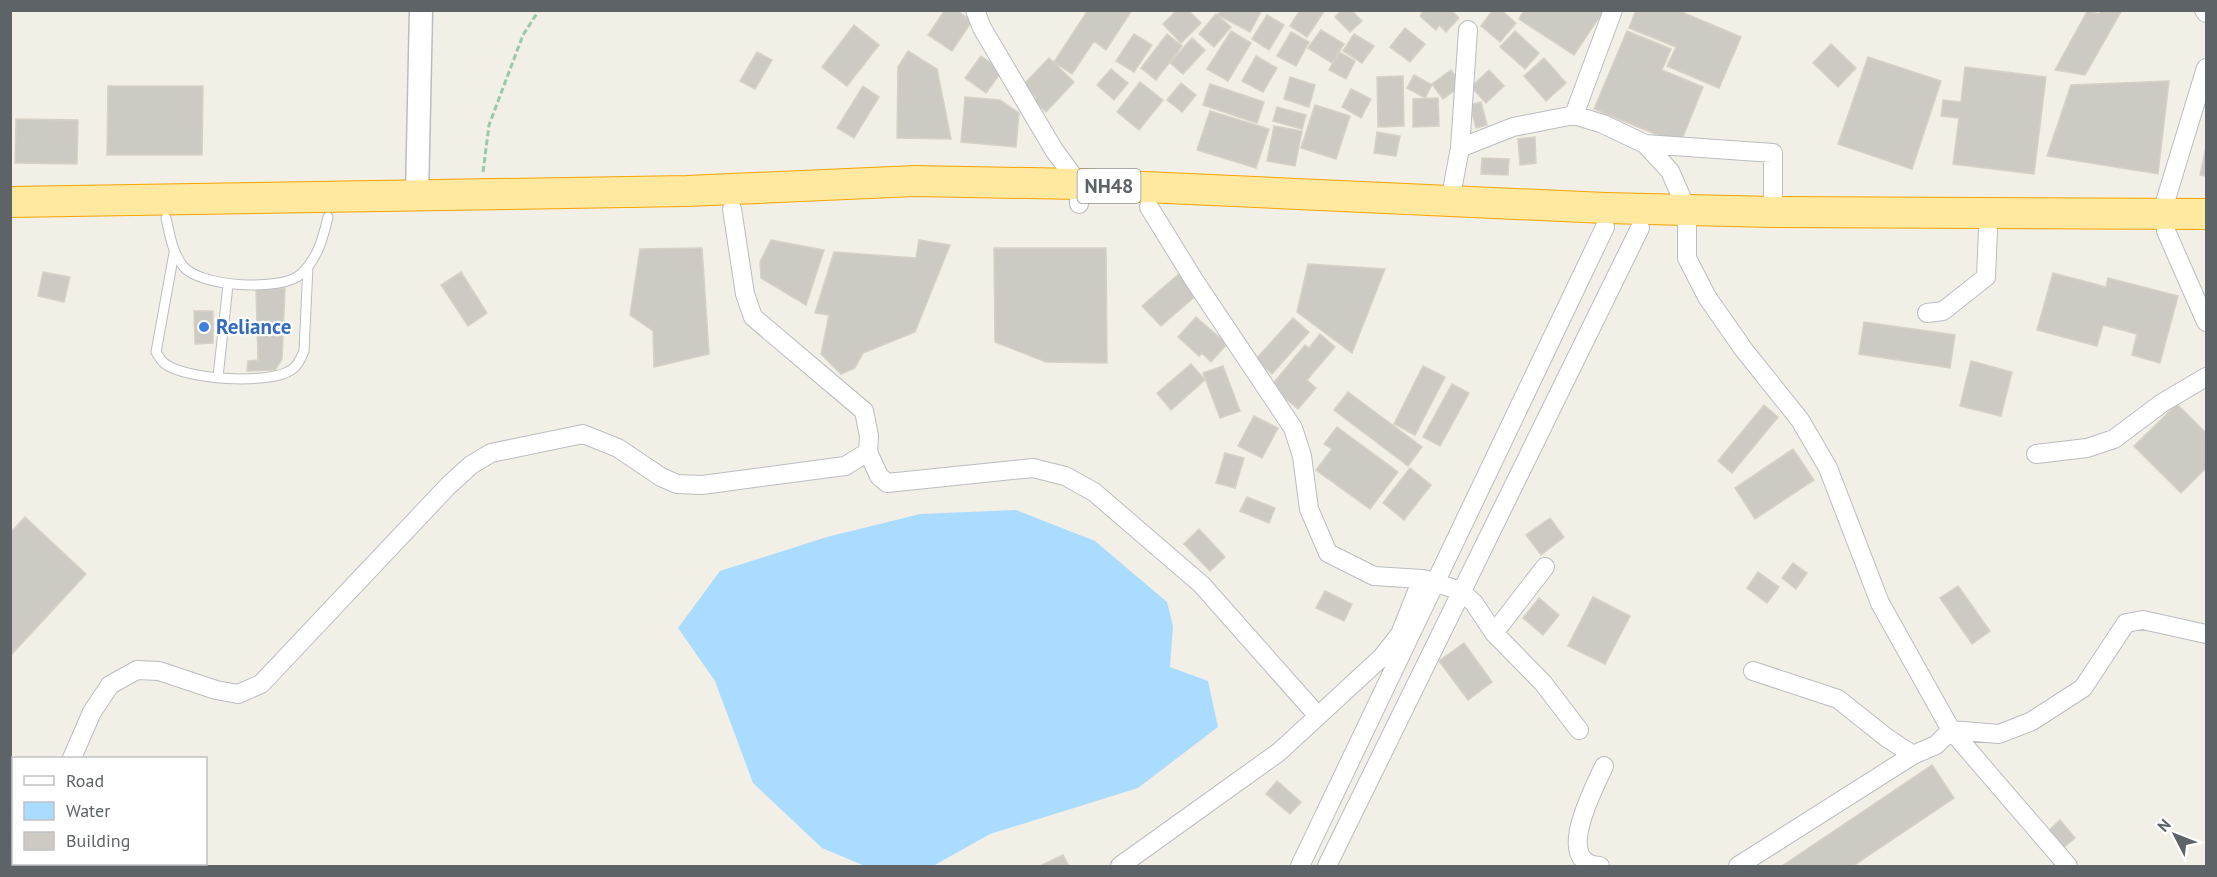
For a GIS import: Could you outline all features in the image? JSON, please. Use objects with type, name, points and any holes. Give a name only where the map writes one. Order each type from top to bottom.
[{"type":"highway","name":"NH48","points":[[10,202],[687,192],[915,181],[1079,194],[1249,202],[1640,228],[1688,219],[1773,212],[2035,222],[2164,222],[2206,214]]},
{"type":"highway","name":"NH48","points":[[10,221],[732,209],[1079,194],[1149,207],[1249,202],[1450,201],[1688,219],[1988,231],[2035,222]]},
{"type":"highway","name":"NH48","points":[[2164,222],[2206,233]]},
{"type":"street","points":[[417,196],[421,10]]},
{"type":"street","points":[[975,10],[982,28],[1079,194]]},
{"type":"street","points":[[1574,115],[1613,10]]},
{"type":"street","points":[[1450,201],[1460,148],[1468,30]]},
{"type":"street","points":[[2206,68],[2164,222],[2206,322]]},
{"type":"street","points":[[1460,148],[1514,127],[1574,115],[1603,124],[1645,144],[1773,153],[1773,212]]},
{"type":"street","points":[[1645,144],[1670,171],[1688,219],[1687,258],[1707,297],[1744,350],[1800,420],[1828,468],[1880,603],[1952,730],[2068,867]]},
{"type":"street","points":[[1149,207],[1194,280],[1293,428],[1302,456],[1309,509],[1328,553],[1374,576],[1428,581],[1461,591],[1474,603],[1494,633],[1543,683],[1579,730]]},
{"type":"street","points":[[732,209],[745,294],[753,317],[864,411],[869,436],[868,452],[879,476],[887,483],[1033,468],[1065,476],[1094,492],[1202,585],[1318,716]]},
{"type":"street","points":[[1120,867],[1279,752],[1382,657],[1400,634],[1605,227]]},
{"type":"street","points":[[1327,867],[1640,228]]},
{"type":"street","points":[[1927,313],[1943,311],[1986,277],[1988,231]]},
{"type":"street","points":[[2036,454],[2087,448],[2114,439],[2162,403],[2206,377]]},
{"type":"street","points":[[73,757],[92,712],[110,685],[137,670],[159,671],[216,690],[238,694],[261,684],[448,486],[471,465],[491,453],[583,434],[618,448],[661,477],[678,484],[702,485],[845,466],[868,452]]},
{"type":"street","points":[[1494,633],[1545,567]]},
{"type":"street","points":[[1300,867],[1428,581]]},
{"type":"street","points":[[1738,867],[1913,754],[1936,745],[1952,730],[1998,734],[2032,721],[2083,688],[2126,623],[2143,620],[2206,634]]},
{"type":"street","points":[[1753,671],[1838,699],[1887,738],[1913,754]]},
{"type":"street","points":[[1600,867],[1594,866],[1582,856],[1576,842],[1578,827],[1604,766]]},
{"type":"lane","points":[[166,218],[174,253],[184,267],[197,277],[228,285],[286,281],[299,276],[320,248],[328,217]]},
{"type":"lane","points":[[174,253],[156,352],[164,364],[192,374],[233,379],[281,375],[292,370],[299,361],[304,351],[308,266]]},
{"type":"lane","points":[[218,377],[228,285]]},
{"type":"path","points":[[480,195],[489,125],[523,35],[539,10]]},
{"type":"water","points":[[1016,510],[1095,541],[1167,602],[1173,626],[1170,667],[1208,681],[1218,727],[1138,788],[990,834],[933,866],[865,866],[822,848],[753,783],[715,681],[678,628],[720,571],[827,537],[920,514]]},
{"type":"building","points":[[945,10],[956,10],[972,21],[952,51],[928,35]]},
{"type":"building","points":[[1088,10],[1132,10],[1106,50],[1094,41],[1072,74],[1054,62]]},
{"type":"building","points":[[1177,10],[1188,10],[1201,23],[1181,43],[1163,24]]},
{"type":"building","points":[[1221,10],[1262,10],[1250,32],[1218,15]]},
{"type":"building","points":[[1300,10],[1318,10],[1323,13],[1307,37],[1290,26]]},
{"type":"building","points":[[1342,10],[1351,10],[1362,21],[1350,32],[1335,17]]},
{"type":"building","points":[[1424,10],[1451,10],[1459,18],[1446,32],[1439,25],[1436,30],[1420,16]]},
{"type":"building","points":[[1493,10],[1501,10],[1516,23],[1500,42],[1481,26]]},
{"type":"building","points":[[1524,10],[1604,10],[1574,55],[1519,19]]},
{"type":"building","points":[[1636,10],[1677,10],[1741,37],[1719,88],[1667,66],[1676,47],[1629,28]]},
{"type":"building","points":[[2088,10],[2099,14],[2101,10],[2122,10],[2085,75],[2055,70]]},
{"type":"building","points":[[1216,14],[1231,27],[1214,47],[1199,34]]},
{"type":"building","points":[[1267,15],[1284,25],[1269,50],[1252,39]]},
{"type":"building","points":[[854,25],[879,45],[847,86],[822,67]]},
{"type":"building","points":[[1405,28],[1425,44],[1410,62],[1390,47]]},
{"type":"building","points":[[1321,30],[1344,44],[1332,63],[1308,48]]},
{"type":"building","points":[[1231,31],[1251,43],[1228,81],[1207,69]]},
{"type":"building","points":[[1515,31],[1539,53],[1525,69],[1500,47]]},
{"type":"building","points":[[1627,31],[1671,49],[1662,70],[1703,87],[1680,144],[1594,109]]},
{"type":"building","points":[[1291,32],[1309,42],[1296,66],[1277,56]]},
{"type":"building","points":[[1134,34],[1152,45],[1134,72],[1116,61]]},
{"type":"building","points":[[1167,34],[1182,46],[1156,80],[1141,68]]},
{"type":"building","points":[[1354,34],[1374,46],[1362,63],[1343,51]]},
{"type":"building","points":[[1192,38],[1205,50],[1183,74],[1170,63]]},
{"type":"building","points":[[1831,44],[1856,68],[1838,87],[1813,63]]},
{"type":"building","points":[[908,51],[937,69],[951,139],[897,138],[898,67]]},
{"type":"building","points":[[757,52],[772,60],[755,89],[740,81]]},
{"type":"building","points":[[1339,52],[1355,61],[1346,79],[1329,70]]},
{"type":"building","points":[[981,56],[1002,71],[986,93],[965,78]]},
{"type":"building","points":[[1256,56],[1277,68],[1263,92],[1242,81]]},
{"type":"building","points":[[1868,57],[1941,81],[1912,169],[1838,144]]},
{"type":"building","points":[[1049,58],[1074,82],[1046,112],[1033,100],[1036,97],[1023,85]]},
{"type":"building","points":[[1544,58],[1566,83],[1546,101],[1524,76]]},
{"type":"building","points":[[1965,67],[2046,77],[2034,174],[1953,164],[1959,118],[1941,116],[1943,100],[1961,102]]},
{"type":"building","points":[[1111,69],[1128,83],[1114,100],[1097,85]]},
{"type":"building","points":[[1451,70],[1462,85],[1443,99],[1432,84]]},
{"type":"building","points":[[1489,70],[1504,86],[1486,103],[1471,87]]},
{"type":"building","points":[[1414,75],[1432,85],[1425,98],[1407,88]]},
{"type":"building","points":[[1403,76],[1404,126],[1378,127],[1377,77]]},
{"type":"building","points":[[1290,77],[1315,85],[1309,107],[1284,99]]},
{"type":"building","points":[[2169,81],[2158,174],[2047,156],[2071,85]]},
{"type":"building","points":[[1140,82],[1163,100],[1139,130],[1117,112]]},
{"type":"building","points":[[1181,83],[1196,95],[1182,112],[1167,100]]},
{"type":"building","points":[[1210,84],[1264,102],[1257,123],[1203,105]]},
{"type":"building","points":[[108,86],[203,86],[202,155],[107,155]]},
{"type":"building","points":[[863,86],[879,97],[854,138],[837,128]]},
{"type":"building","points":[[1351,89],[1371,99],[1361,118],[1342,107]]},
{"type":"building","points":[[965,97],[1000,100],[1019,113],[1016,147],[961,142]]},
{"type":"building","points":[[1438,98],[1439,126],[1413,127],[1413,99]]},
{"type":"building","points":[[1481,102],[1487,125],[1476,128],[1470,105]]},
{"type":"building","points":[[1315,105],[1350,116],[1336,159],[1301,148]]},
{"type":"building","points":[[1277,107],[1306,115],[1302,129],[1273,121]]},
{"type":"building","points":[[1210,111],[1269,129],[1256,168],[1197,150]]},
{"type":"building","points":[[16,119],[78,120],[77,164],[15,163]]},
{"type":"building","points":[[1274,126],[1302,131],[1295,166],[1267,161]]},
{"type":"building","points":[[1377,132],[1400,136],[1396,156],[1374,153]]},
{"type":"building","points":[[1535,137],[1536,163],[1520,165],[1518,139]]},
{"type":"building","points":[[2206,147],[2206,176],[2200,175]]},
{"type":"building","points":[[1482,158],[1509,159],[1508,175],[1481,174]]},
{"type":"building","points":[[771,240],[824,250],[806,305],[761,278],[760,262]]},
{"type":"building","points":[[919,240],[950,245],[915,332],[863,353],[855,368],[841,374],[821,354],[829,315],[815,313],[834,252],[916,258]]},
{"type":"building","points":[[702,248],[709,354],[654,367],[653,331],[630,315],[640,249]]},
{"type":"building","points":[[994,248],[1106,248],[1107,363],[1046,362],[995,342]]},
{"type":"building","points":[[1308,264],[1385,269],[1352,353],[1297,312]]},
{"type":"building","points":[[43,272],[70,277],[64,302],[38,296]]},
{"type":"building","points":[[461,272],[487,313],[468,326],[441,285]]},
{"type":"building","points":[[1181,272],[1199,293],[1161,326],[1142,306]]},
{"type":"building","points":[[2053,273],[2106,287],[2108,278],[2178,296],[2160,363],[2132,355],[2137,334],[2103,325],[2097,346],[2037,330]]},
{"type":"building","points":[[285,288],[282,359],[275,370],[247,371],[248,361],[258,360],[256,289]]},
{"type":"building","name":"Reliance","points":[[194,311],[213,311],[213,343],[195,344]]},
{"type":"building","points":[[1196,317],[1227,344],[1211,362],[1202,353],[1199,356],[1178,337]]},
{"type":"building","points":[[1293,318],[1309,332],[1272,374],[1256,359]]},
{"type":"building","points":[[1864,322],[1955,335],[1950,368],[1859,354]]},
{"type":"building","points":[[1320,334],[1335,347],[1307,380],[1316,388],[1298,409],[1271,386],[1305,345],[1309,348]]},
{"type":"building","points":[[1971,361],[2012,372],[2001,416],[1960,406]]},
{"type":"building","points":[[1191,364],[1205,380],[1171,410],[1157,393]]},
{"type":"building","points":[[1223,366],[1240,411],[1220,418],[1203,373]]},
{"type":"building","points":[[1423,366],[1445,377],[1415,435],[1394,424]]},
{"type":"building","points":[[1452,384],[1469,393],[1440,446],[1423,437]]},
{"type":"building","points":[[1348,392],[1422,447],[1408,466],[1334,410]]},
{"type":"building","points":[[2177,404],[2206,433],[2206,468],[2181,493],[2134,446]]},
{"type":"building","points":[[1764,405],[1778,417],[1732,473],[1718,461]]},
{"type":"building","points":[[1254,416],[1278,428],[1262,458],[1238,446]]},
{"type":"building","points":[[1337,427],[1398,472],[1370,509],[1316,470],[1332,449],[1324,444]]},
{"type":"building","points":[[1793,449],[1814,480],[1755,519],[1735,488]]},
{"type":"building","points":[[1225,453],[1244,458],[1235,488],[1216,483]]},
{"type":"building","points":[[1410,468],[1431,485],[1404,520],[1383,503]]},
{"type":"building","points":[[1247,497],[1275,508],[1269,523],[1240,511]]},
{"type":"building","points":[[25,517],[86,574],[10,656],[10,533]]},
{"type":"building","points":[[1550,518],[1564,537],[1541,555],[1526,535]]},
{"type":"building","points":[[1199,529],[1225,557],[1210,571],[1184,544]]},
{"type":"building","points":[[1793,563],[1807,573],[1796,589],[1782,578]]},
{"type":"building","points":[[1758,572],[1779,587],[1767,603],[1747,588]]},
{"type":"building","points":[[1958,586],[1990,631],[1972,644],[1940,598]]},
{"type":"building","points":[[1325,591],[1352,604],[1344,621],[1316,608]]},
{"type":"building","points":[[1593,597],[1630,616],[1605,664],[1568,646]]},
{"type":"building","points":[[1539,598],[1559,615],[1543,635],[1523,618]]},
{"type":"building","points":[[1464,643],[1492,682],[1468,700],[1439,661]]},
{"type":"building","points":[[1932,765],[1954,798],[1853,866],[1782,866]]},
{"type":"building","points":[[1277,781],[1301,802],[1290,814],[1266,794]]},
{"type":"building","points":[[2060,820],[2075,838],[2063,848],[2048,831]]},
{"type":"building","points":[[1063,855],[1069,866],[1040,866]]},
{"type":"place","name":"Reliance","points":[[204,327]]}]
